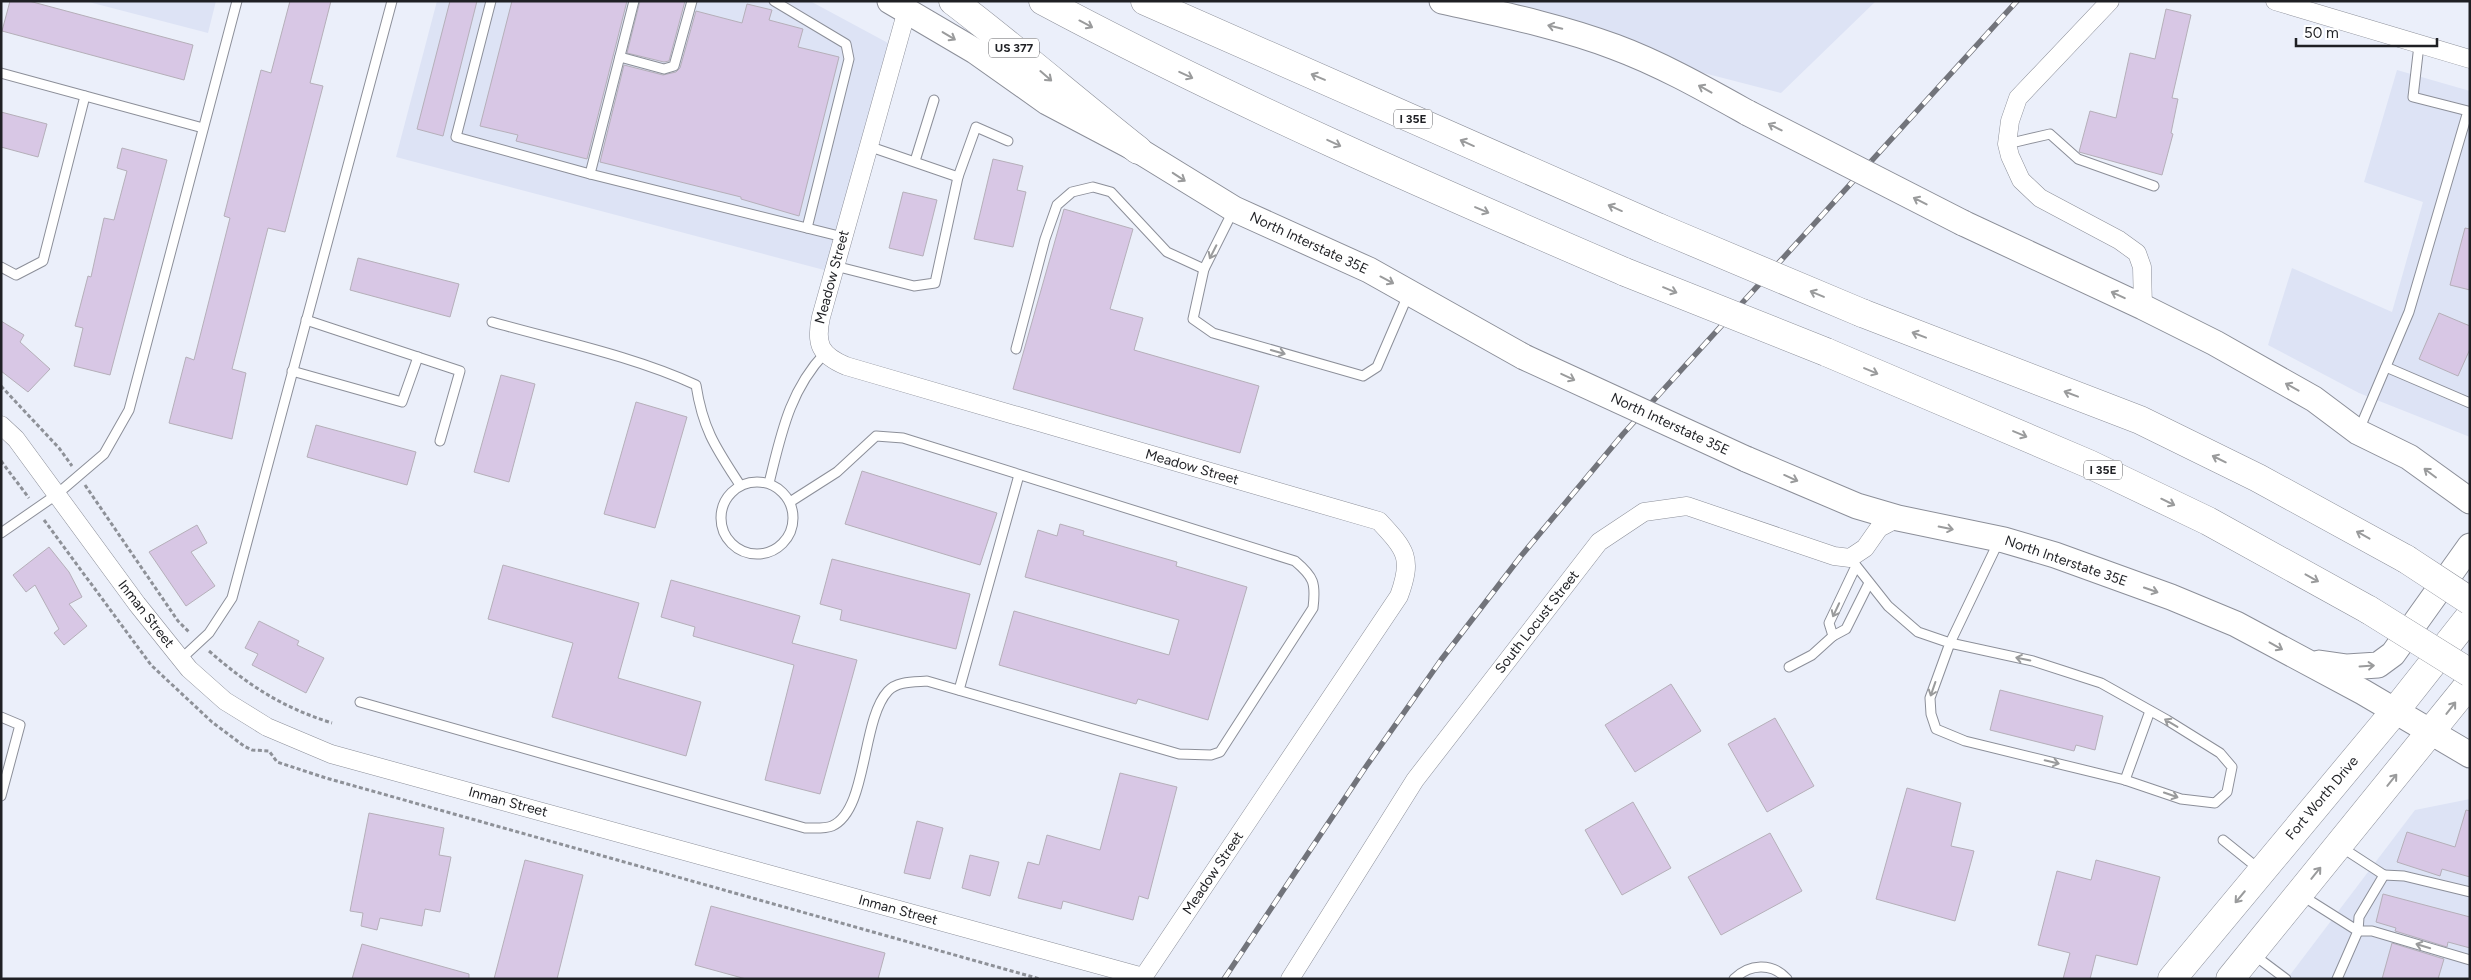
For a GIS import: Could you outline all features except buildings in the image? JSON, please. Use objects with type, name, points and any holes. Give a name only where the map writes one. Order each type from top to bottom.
[{"type":"main road","name":"US 377","points":[[953,1],[1013,47],[1073,99],[1138,150]]},
{"type":"main road","name":"I 35E","points":[[1043,1],[1142,54],[1442,193],[1625,272],[1826,352],[2090,464],[2208,521],[2370,610],[2470,673]]},
{"type":"main road","name":"I 35E","points":[[1145,1],[1660,228],[1862,313],[2140,420],[2258,478],[2406,559],[2470,601]]},
{"type":"main road","points":[[1442,1],[1560,28],[1616,47],[1695,84],[1963,223],[2144,307],[2314,399],[2358,432],[2409,457],[2463,497],[2470,518]]},
{"type":"main road","name":"North Interstate 35E","points":[[898,6],[975,51],[1047,102],[1138,150],[1234,209],[1369,270],[1524,357],[1746,459],[1857,506],[1898,518],[2004,540],[2055,555],[2171,597],[2236,624],[2395,711],[2470,755]]},
{"type":"main road","points":[[2302,660],[2347,667],[2378,665],[2393,654],[2470,546]]},
{"type":"main road","name":"Fort Worth Drive","points":[[2172,979],[2395,711],[2470,616]]},
{"type":"main road","points":[[2230,979],[2470,683]]},
{"type":"street","points":[[2110,1],[2018,98],[2010,121],[2007,144],[2010,156],[2021,180],[2040,198],[2120,240],[2137,253],[2142,267],[2144,307]]},
{"type":"street","points":[[2275,1],[2470,59]]},
{"type":"street","name":"Meadow Street","points":[[898,6],[868,146],[817,334],[820,346],[825,353],[835,361],[846,366],[1379,521],[1401,544],[1408,572],[1399,596],[1142,978]]},
{"type":"street","name":"Inman Street","points":[[1,425],[16,439],[137,604],[196,675],[233,706],[267,728],[331,754],[1142,978]]},
{"type":"street","name":"South Locust Street","points":[[1290,979],[1415,780],[1599,542],[1644,512],[1686,506],[1853,562]]},
{"type":"street","points":[[1853,562],[1879,528],[1898,518]]},
{"type":"lane","points":[[1,533],[56,495],[104,454],[129,410],[238,1]]},
{"type":"lane","points":[[182,659],[209,633],[232,598],[392,1]]},
{"type":"lane","points":[[492,1],[456,137],[590,174],[843,237]]},
{"type":"lane","points":[[590,174],[634,1]]},
{"type":"lane","points":[[620,57],[664,69],[674,66],[692,1]]},
{"type":"lane","points":[[774,1],[846,44],[850,59],[807,228]]},
{"type":"lane","points":[[2358,432],[2410,312],[2468,111],[2413,97],[2419,45]]},
{"type":"lane","points":[[1,73],[203,128]]},
{"type":"lane","points":[[1,267],[16,275],[43,261],[85,96]]},
{"type":"lane","points":[[915,161],[934,100]]},
{"type":"lane","points":[[835,266],[914,286],[935,283],[958,177],[976,127],[1008,141]]},
{"type":"lane","points":[[2007,144],[2050,134],[2078,159],[2154,186]]},
{"type":"lane","points":[[868,146],[958,177]]},
{"type":"lane","points":[[1016,349],[1048,230],[1057,205],[1072,192],[1093,186],[1111,192],[1130,210],[1167,252],[1204,269]]},
{"type":"lane","points":[[1234,209],[1204,269],[1193,319],[1213,333],[1364,376],[1377,367],[1405,302],[1413,294]]},
{"type":"lane","points":[[306,320],[460,371],[440,441]]},
{"type":"lane","points":[[492,322],[606,354],[678,376],[696,384],[701,413],[712,440],[740,486]]},
{"type":"lane","points":[[768,484],[787,412],[806,377],[825,353]]},
{"type":"lane","points":[[292,371],[402,402],[418,357]]},
{"type":"lane","points":[[2386,367],[2470,402]]},
{"type":"lane","points":[[360,702],[805,828],[831,827],[843,817],[853,800],[878,708],[888,691],[904,682],[927,681],[1179,754],[1211,755],[1220,752],[1313,608],[1315,589],[1310,574],[1294,561],[903,438],[876,436],[837,472],[790,502]]},
{"type":"lane","points":[[960,690],[1019,475]]},
{"type":"lane","points":[[754,482],[768,484],[781,490],[790,502],[794,516],[792,530],[785,542],[773,551],[760,555],[746,553],[733,546],[724,535],[720,521],[722,507],[729,494],[740,486],[754,482]]},
{"type":"lane","points":[[1853,562],[1888,606],[1918,632],[1950,643],[2033,661],[2101,683],[2220,753],[2232,768],[2227,792],[2215,803],[2181,798],[2125,780],[1965,742],[1936,729],[1931,714],[1930,698],[1950,643],[1995,549],[2004,540]]},
{"type":"lane","points":[[1833,636],[1829,623],[1853,562]]},
{"type":"lane","points":[[1789,667],[1812,655],[1833,636],[1846,629],[1869,583]]},
{"type":"lane","points":[[2125,780],[2150,711]]},
{"type":"lane","points":[[1,717],[20,724],[1,796]]},
{"type":"lane","points":[[2223,840],[2262,871]]},
{"type":"lane","points":[[2339,846],[2384,875],[2404,876],[2470,892]]},
{"type":"lane","points":[[2337,979],[2358,931],[2359,918],[2384,875]]},
{"type":"lane","points":[[2299,894],[2358,931],[2372,931],[2470,960]]},
{"type":"lane","points":[[2252,953],[2286,979]]},
{"type":"lane","points":[[1734,979],[1744,971],[1765,966],[1776,970],[1787,979]]},
{"type":"path","points":[[1,386],[59,448],[178,621],[199,642],[262,694],[312,717],[332,723]]},
{"type":"shaded area","points":[[85,1],[216,1],[208,33]]},
{"type":"shaded area","points":[[437,1],[810,1],[888,43],[828,271],[396,157]]},
{"type":"shaded area","points":[[1425,1],[1876,1],[1781,93]]},
{"type":"shaded area","points":[[2397,70],[2470,91],[2470,437],[2359,393],[2268,345],[2292,268],[2392,312],[2423,202],[2364,182]]},
{"type":"shaded area","points":[[2470,799],[2470,979],[2287,979],[2415,810]]},
{"type":"railway","points":[[1224,979],[1365,768],[1441,660],[1521,556],[1623,434],[2017,1]]}]
